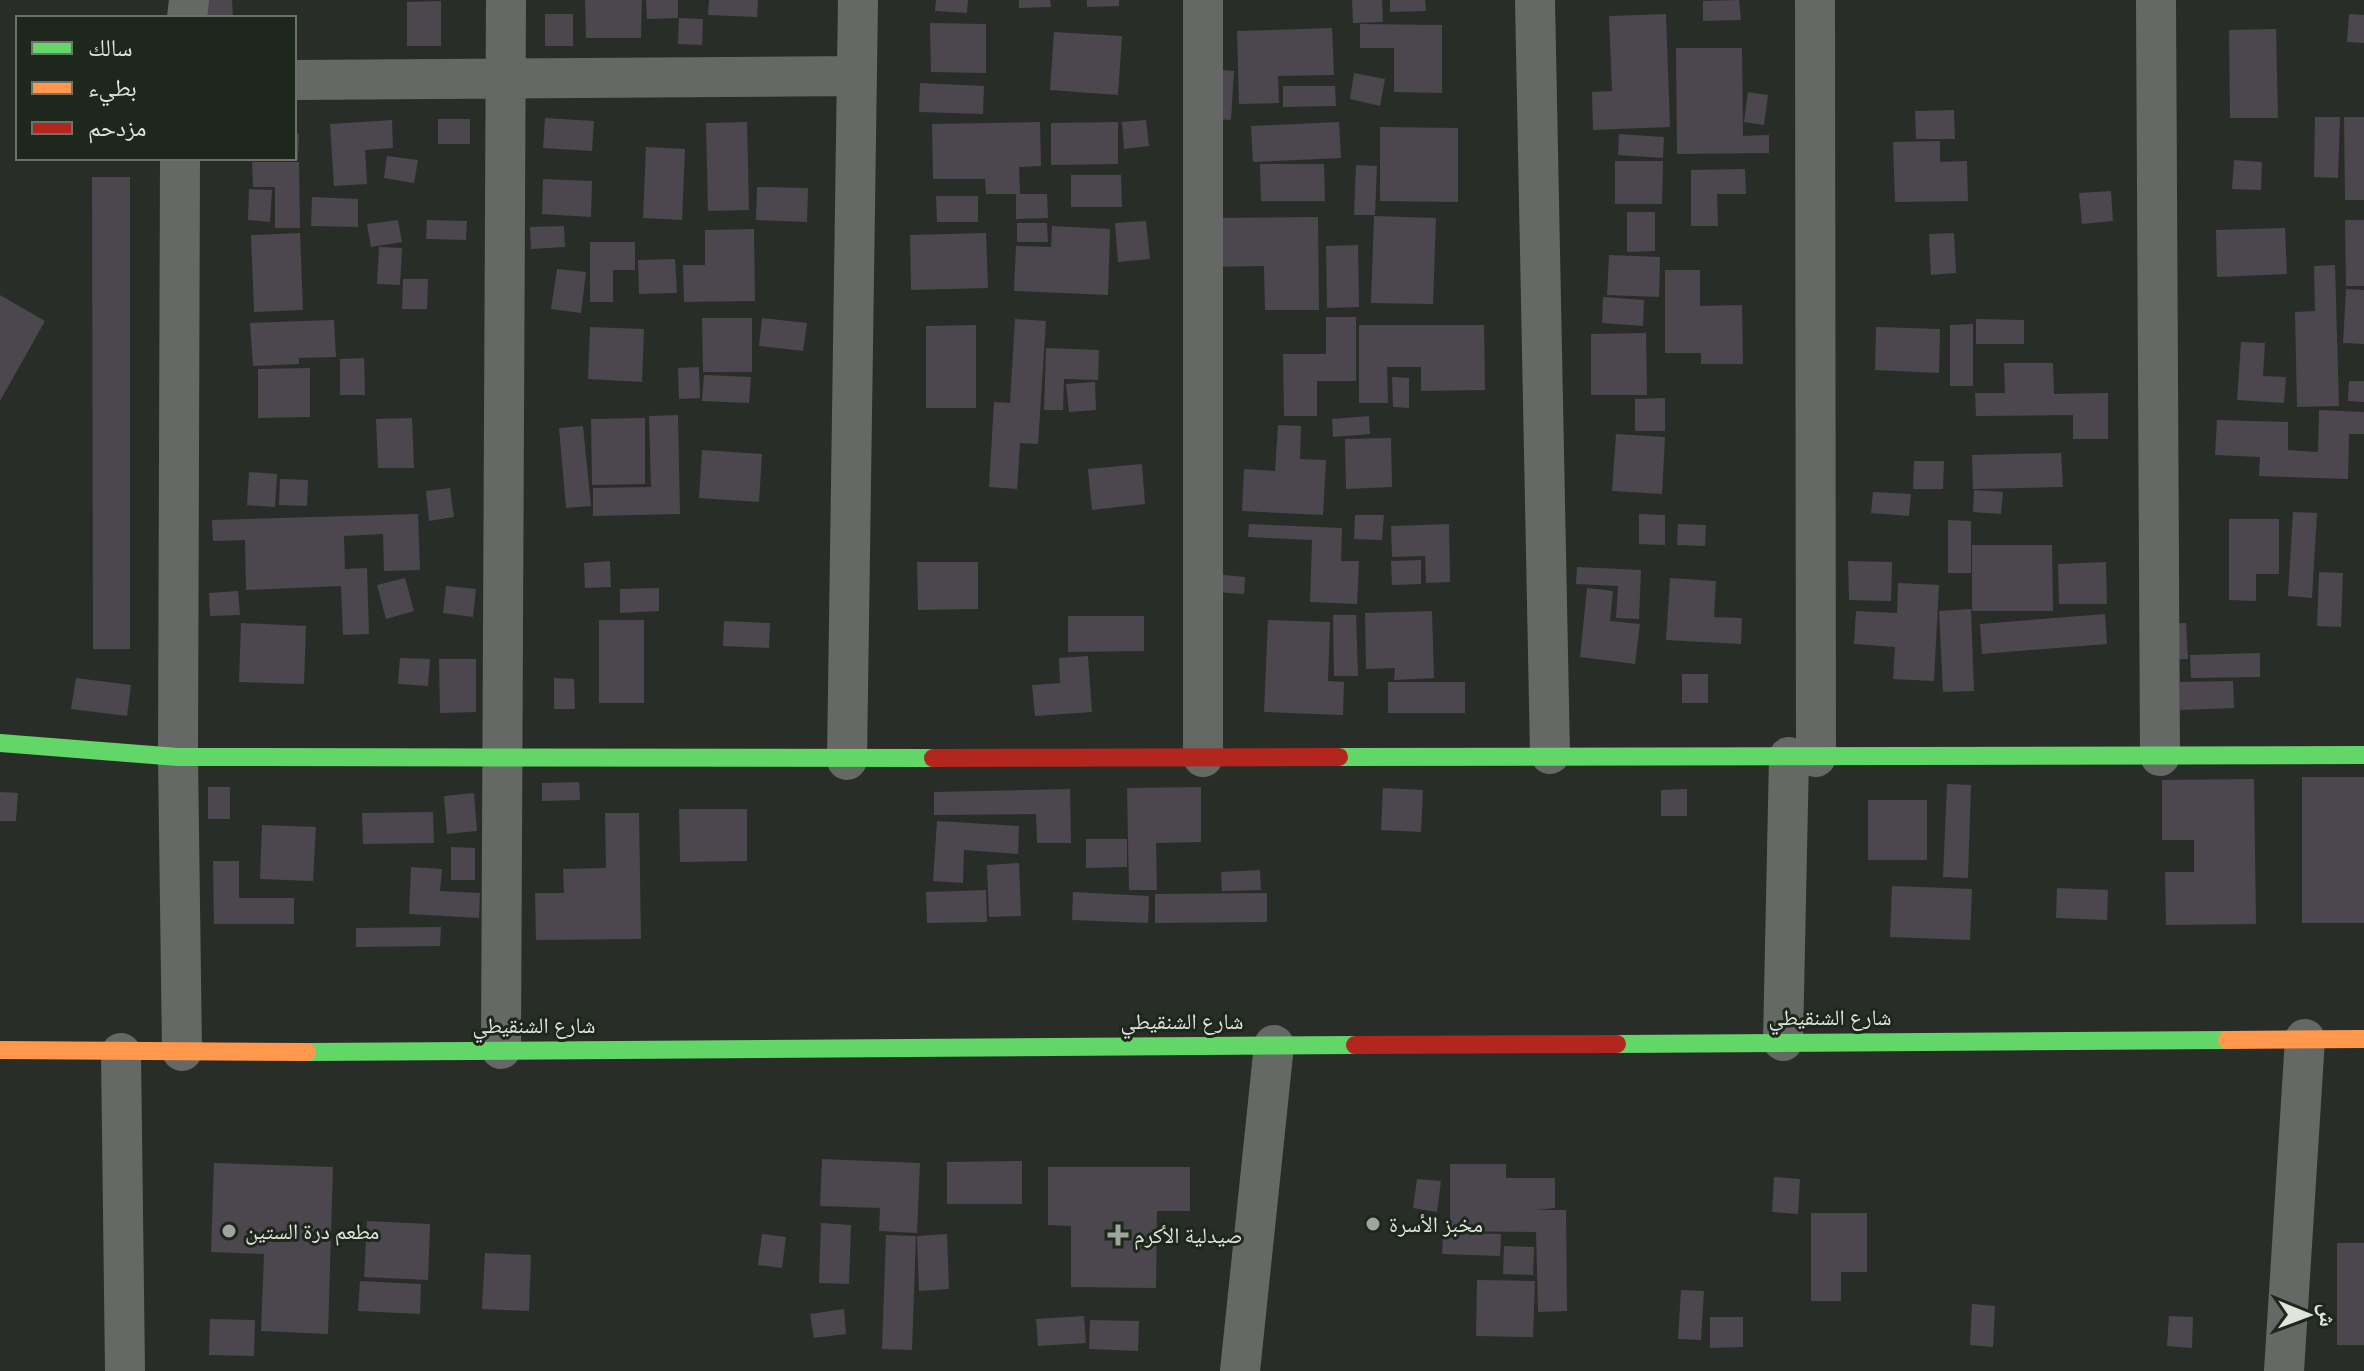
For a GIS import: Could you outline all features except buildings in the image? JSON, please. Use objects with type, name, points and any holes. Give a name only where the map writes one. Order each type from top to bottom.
[{"type":"street","points":[[501,1049],[505,759],[506,0]]},
{"type":"street","points":[[847,760],[858,0]]},
{"type":"street","points":[[1203,0],[1203,757]]},
{"type":"street","points":[[1535,0],[1550,754]]},
{"type":"street","points":[[1783,1041],[1802,757],[1815,0]]},
{"type":"street","points":[[2156,0],[2160,756]]},
{"type":"street","points":[[296,80],[857,76]]},
{"type":"street","points":[[180,160],[178,757],[182,1051]]},
{"type":"street","points":[[0,743],[178,757],[505,759],[847,760],[1550,754],[1802,757],[2364,755]]},
{"type":"street","points":[[2284,1371],[2305,1039]]},
{"type":"street","name":"شارع الشنقيطي","points":[[0,1050],[121,1053],[2364,1039]]},
{"type":"street","points":[[1240,1371],[1274,1045]]},
{"type":"street","points":[[121,1053],[125,1371]]},
{"type":"traffic: fast","points":[[0,743],[178,757],[933,758]]},
{"type":"traffic: fast","points":[[1339,757],[2364,755]]},
{"type":"traffic: fast","points":[[1617,1044],[2227,1040]]},
{"type":"traffic: fast","points":[[307,1052],[1355,1045]]},
{"type":"traffic: slow","points":[[2227,1040],[2364,1039]]},
{"type":"traffic: slow","points":[[0,1050],[307,1052]]},
{"type":"traffic: jam","points":[[933,758],[1339,757]]},
{"type":"traffic: jam","points":[[1355,1045],[1617,1044]]},
{"type":"place","name":"مخبز الأسرة","points":[[1373,1224]]},
{"type":"place","name":"مطعم درة الستين","points":[[229,1231]]},
{"type":"place","name":"صيدلية الأكرم","points":[[1118,1235]]}]
